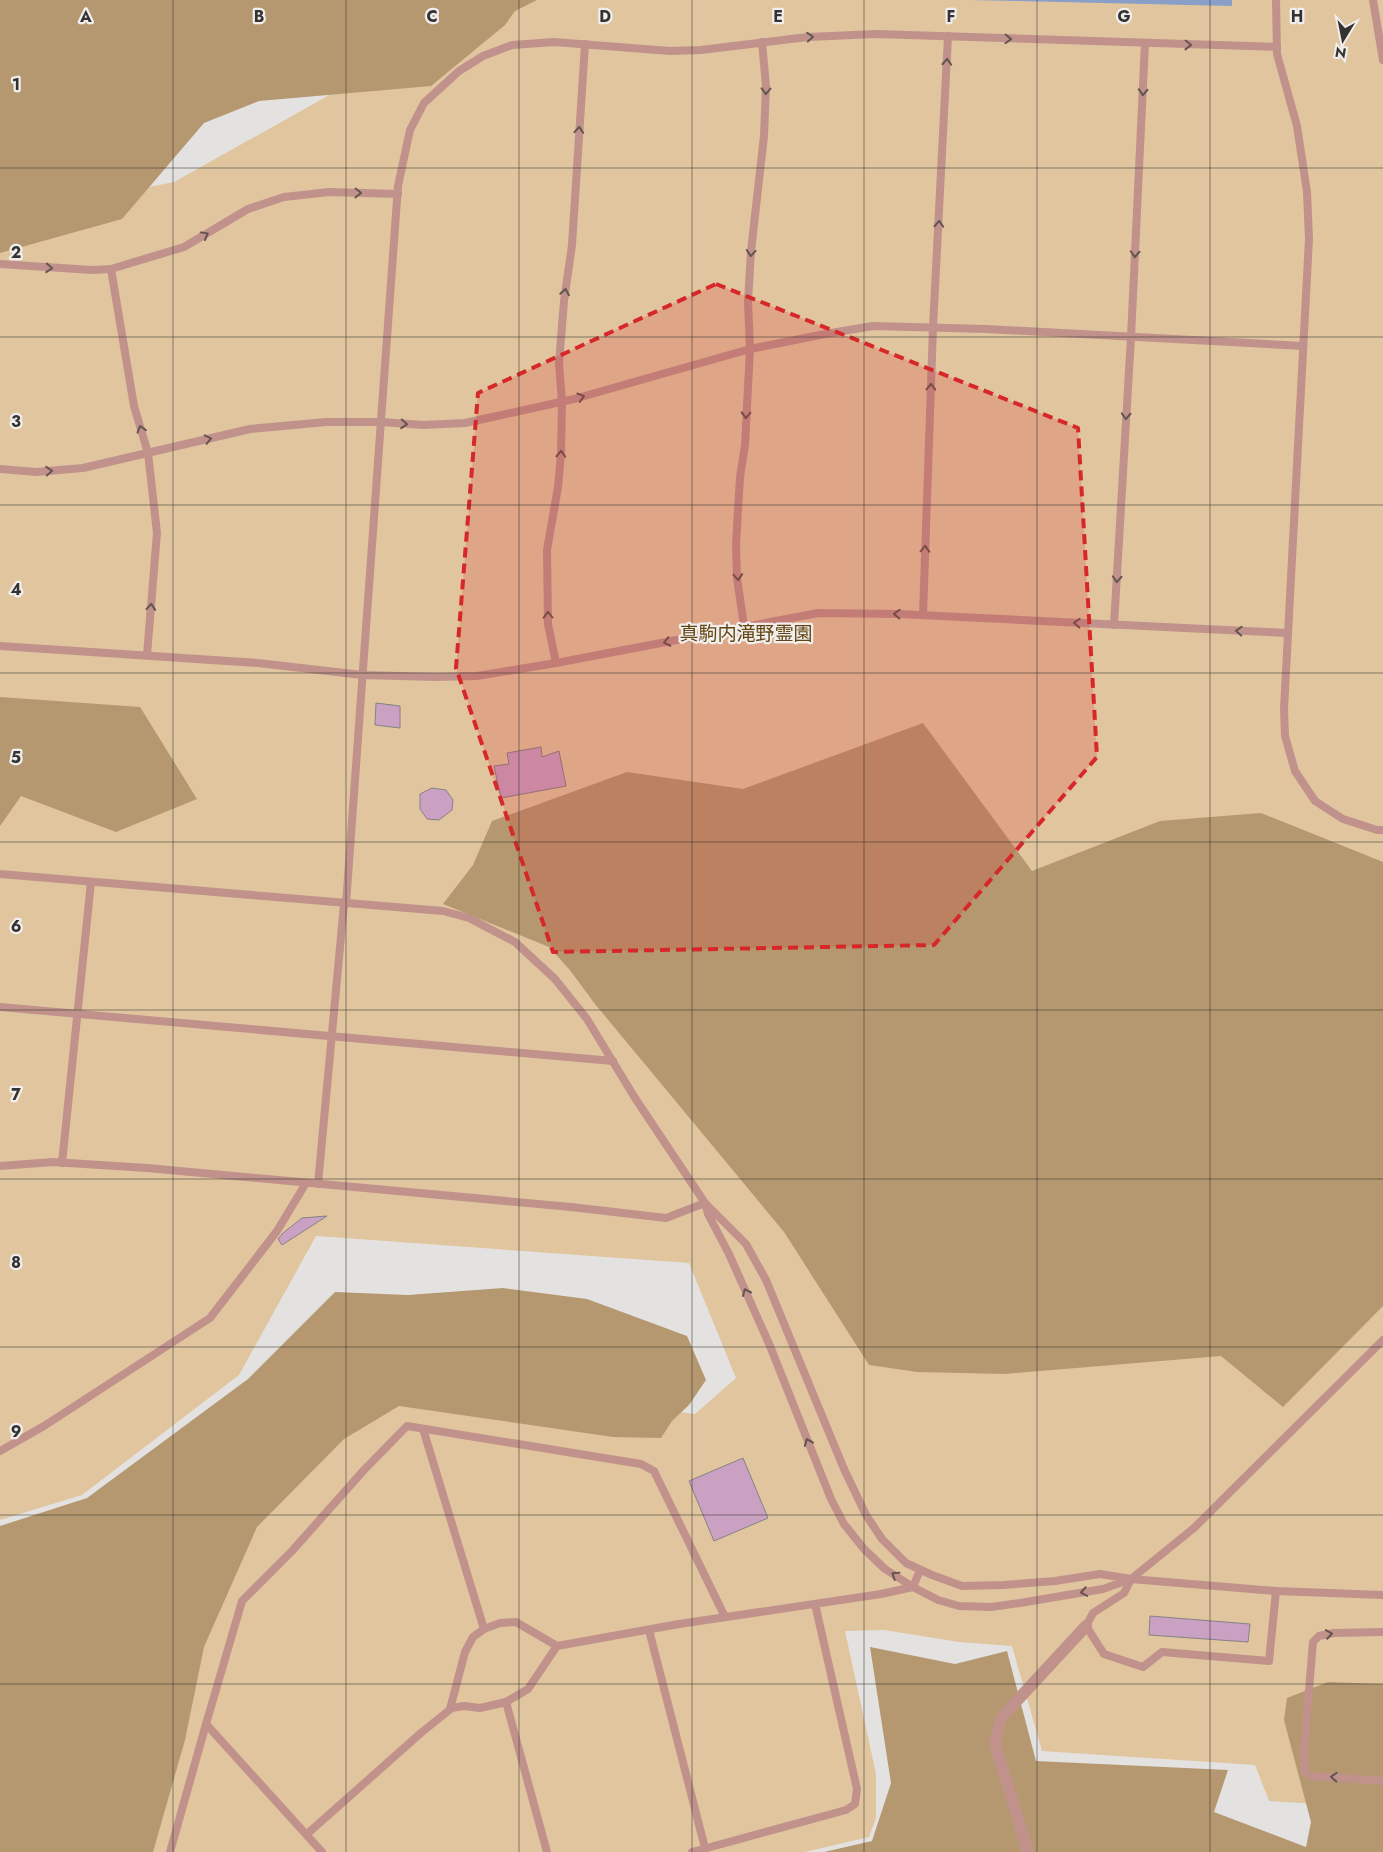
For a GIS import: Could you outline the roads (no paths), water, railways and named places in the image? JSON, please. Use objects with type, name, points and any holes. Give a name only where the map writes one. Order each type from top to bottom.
[{"type":"street","points":[[1028,1852],[995,1744],[1001,1718],[1086,1626]]},
{"type":"lane","points":[[1276,0],[1277,46],[1282,74],[1298,126],[1307,192],[1309,239],[1284,709],[1285,736],[1295,771],[1315,801],[1330,812],[1362,826],[1383,830]]},
{"type":"lane","points":[[1373,0],[1383,60]]},
{"type":"lane","points":[[318,1184],[345,904],[398,194],[410,130],[424,103],[459,71],[482,56],[512,45],[554,42],[670,51],[702,50],[808,37],[876,34],[1277,46]]},
{"type":"lane","points":[[923,615],[933,327],[948,36]]},
{"type":"lane","points":[[744,626],[737,578],[736,545],[740,477],[745,446],[750,350],[749,285],[764,136],[766,96],[762,42]]},
{"type":"lane","points":[[1114,625],[1131,337],[1145,43]]},
{"type":"lane","points":[[556,663],[548,624],[547,550],[558,487],[561,454],[562,402],[559,364],[564,301],[572,245],[584,44]]},
{"type":"lane","points":[[0,264],[92,270],[111,269],[184,247],[248,209],[284,197],[329,192],[398,194]]},
{"type":"lane","points":[[111,269],[134,406],[148,453],[157,533],[147,655]]},
{"type":"lane","points":[[0,468],[36,472],[83,468],[250,429],[326,422],[381,422],[423,425],[465,423],[562,402],[750,350],[873,326],[933,327],[1302,346]]},
{"type":"lane","points":[[0,646],[258,663],[362,675],[436,677],[477,676],[556,663],[818,613],[923,615],[1288,633]]},
{"type":"lane","points":[[0,874],[443,911],[468,918],[515,942],[555,979],[587,1019],[612,1061],[706,1204],[746,1244],[766,1280],[844,1470],[866,1515],[882,1539],[906,1563],[962,1586],[1055,1582],[1100,1574],[1131,1579],[1276,1591],[1383,1595]]},
{"type":"lane","points":[[62,1163],[91,882]]},
{"type":"lane","points":[[0,1007],[612,1061]]},
{"type":"lane","points":[[0,1166],[62,1163],[147,1168],[666,1218],[706,1204]]},
{"type":"lane","points":[[0,1451],[44,1426],[210,1318],[277,1231],[306,1183]]},
{"type":"lane","points":[[706,1204],[708,1214],[729,1254],[770,1346],[831,1499],[844,1524],[864,1549],[885,1569],[938,1600],[959,1606],[991,1607],[1103,1589],[1131,1579],[1194,1528],[1383,1340]]},
{"type":"lane","points":[[170,1852],[242,1601],[292,1551],[406,1426],[641,1464],[654,1471],[725,1618]]},
{"type":"lane","points":[[424,1429],[484,1629]]},
{"type":"lane","points":[[913,1587],[920,1570]]},
{"type":"lane","points":[[1131,1579],[1124,1593],[1094,1614],[1086,1626],[1104,1654],[1142,1667],[1162,1652],[1270,1661],[1276,1591]]},
{"type":"lane","points":[[450,1709],[465,1652],[473,1637],[484,1629],[500,1622],[516,1622],[557,1646],[881,1594],[913,1587]]},
{"type":"lane","points":[[692,1852],[846,1810],[855,1804],[858,1789],[815,1604]]},
{"type":"lane","points":[[649,1630],[705,1848]]},
{"type":"lane","points":[[1383,1632],[1334,1633],[1319,1636],[1313,1642],[1304,1750],[1305,1772],[1311,1776],[1383,1781]]},
{"type":"lane","points":[[307,1834],[450,1709],[464,1706],[480,1708],[506,1702],[528,1689],[557,1646]]},
{"type":"lane","points":[[506,1702],[547,1852]]},
{"type":"lane","points":[[206,1724],[322,1852]]},
{"type":"water","points":[[969,0],[1232,0],[1232,6]]},
{"type":"park label","name":"真駒内滝野霊園","points":[[746,633]]}]
